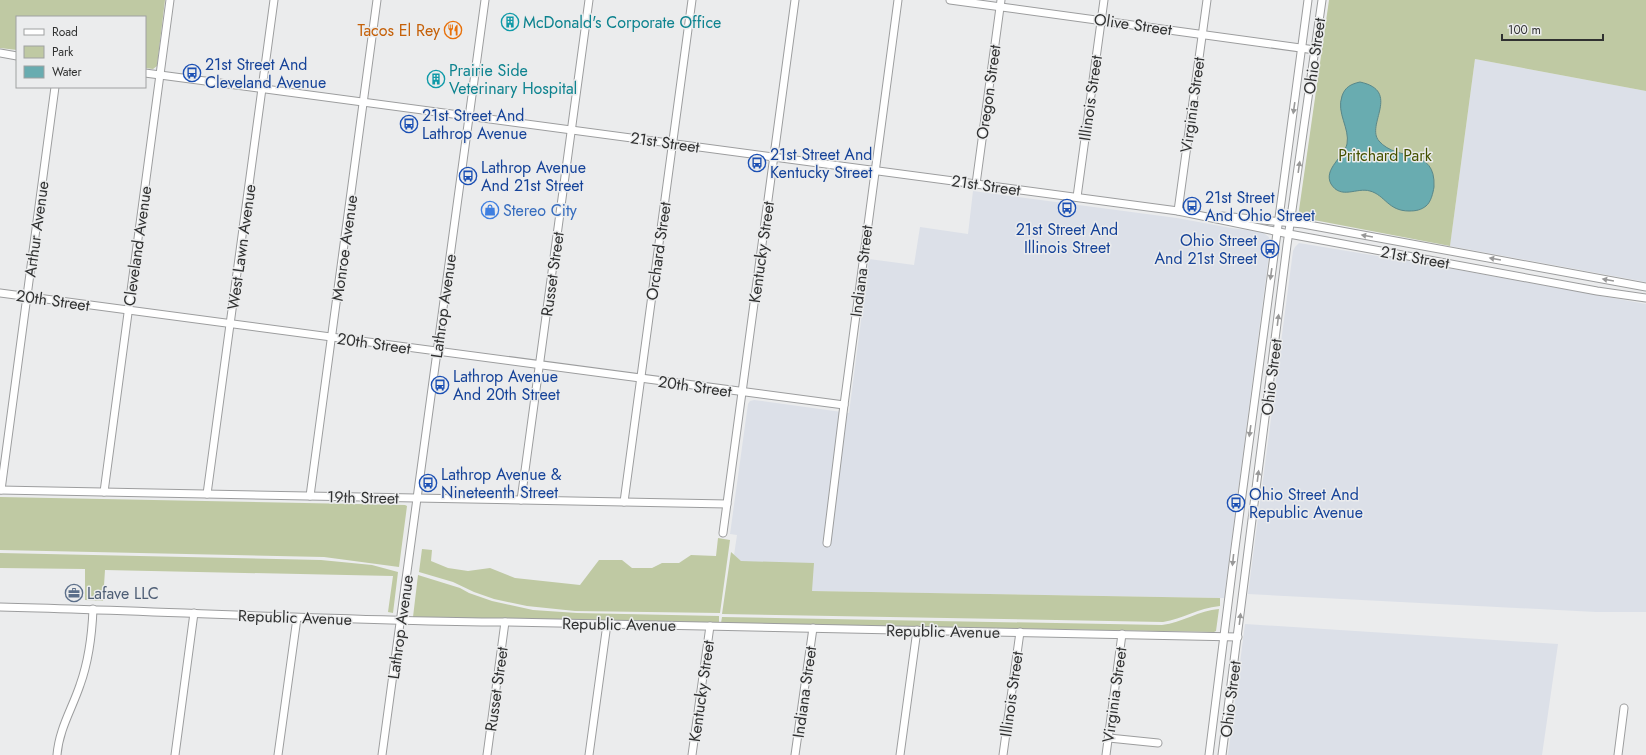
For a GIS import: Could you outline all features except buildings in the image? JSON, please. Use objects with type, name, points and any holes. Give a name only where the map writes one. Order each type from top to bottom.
[{"type":"street","name":"Cleveland Avenue","points":[[104,492],[170,0]]},
{"type":"street","name":"West Lawn Avenue","points":[[208,494],[274,0]]},
{"type":"street","name":"Monroe Avenue","points":[[310,496],[377,0]]},
{"type":"street","name":"Lathrop Avenue","points":[[382,755],[484,0]]},
{"type":"street","name":"Russet Street","points":[[521,500],[589,0]]},
{"type":"street","name":"Orchard Street","points":[[624,502],[692,0]]},
{"type":"street","name":"Kentucky Street","points":[[722,533],[795,0]]},
{"type":"street","name":"Indiana Street","points":[[827,543],[898,0]]},
{"type":"street","name":"Olive Street","points":[[950,0],[1000,3],[1101,20],[1315,50]]},
{"type":"street","name":"Illinois Street","points":[[1077,197],[1104,0]]},
{"type":"street","name":"Virginia Street","points":[[1182,212],[1206,0]]},
{"type":"street","name":"Ohio Street","points":[[1209,755],[1238,521],[1308,0]]},
{"type":"street","name":"Ohio Street","points":[[1222,755],[1289,234],[1322,0]]},
{"type":"street","name":"Oregon Street","points":[[976,184],[1000,3]]},
{"type":"street","points":[[0,53],[16,56]]},
{"type":"street","name":"21st Street","points":[[146,73],[1182,212],[1291,223],[1646,287]]},
{"type":"street","name":"Arthur Avenue","points":[[0,490],[55,88]]},
{"type":"street","name":"21st Street","points":[[1182,212],[1289,234],[1597,291],[1646,298]]},
{"type":"street","name":"20th Street","points":[[0,293],[844,406]]},
{"type":"street","points":[[1255,392],[1269,394]]},
{"type":"street","name":"19th Street","points":[[0,490],[726,504]]},
{"type":"street","points":[[1238,521],[1252,523]]},
{"type":"street","name":"Republic Avenue","points":[[0,607],[93,609],[400,622],[504,622],[1238,637]]},
{"type":"street","points":[[57,755],[63,727],[80,686],[90,653],[93,609]]},
{"type":"street","points":[[175,755],[194,613]]},
{"type":"street","points":[[278,755],[296,618]]},
{"type":"street","name":"Russet Street","points":[[487,755],[504,622]]},
{"type":"street","points":[[590,755],[607,624]]},
{"type":"street","name":"Kentucky Street","points":[[692,755],[710,626]]},
{"type":"street","name":"Indiana Street","points":[[795,755],[812,628]]},
{"type":"street","points":[[900,755],[917,630]]},
{"type":"street","name":"Illinois Street","points":[[1003,755],[1020,632]]},
{"type":"street","name":"Virginia Street","points":[[1106,755],[1122,634]]},
{"type":"street","points":[[1618,755],[1624,708]]},
{"type":"street","points":[[1109,738],[1158,743]]},
{"type":"shaded area","points":[[1475,59],[1646,91],[1646,282],[1450,246]]},
{"type":"shaded area","points":[[973,191],[1177,218],[1262,232],[1269,237],[1270,247],[1224,598],[811,591],[812,581],[730,582],[737,535],[730,534],[748,404],[750,401],[754,400],[849,413],[869,259],[914,265],[920,227],[968,234]]},
{"type":"shaded area","points":[[1299,243],[1426,264],[1646,304],[1646,612],[1596,612],[1248,594],[1293,251]]},
{"type":"shaded area","points":[[1245,624],[1558,644],[1542,755],[1228,755]]},
{"type":"green space","points":[[0,0],[165,0],[157,66],[153,69],[146,68],[146,16],[16,16],[16,50],[0,48]]},
{"type":"green space","name":"Pritchard Park","points":[[1329,0],[1646,0],[1646,91],[1475,59],[1450,246],[1298,217]]},
{"type":"green space","points":[[0,497],[407,506],[399,567],[324,557],[0,550]]},
{"type":"green space","points":[[718,538],[730,540],[720,613],[575,611],[527,606],[494,599],[453,582],[419,572],[422,549],[432,550],[431,561],[448,568],[468,571],[490,568],[515,578],[580,585],[599,560],[622,560],[632,568],[652,568],[662,563],[679,563],[691,555],[716,556]]},
{"type":"green space","points":[[731,552],[741,561],[814,563],[812,591],[1220,598],[1220,606],[1204,609],[1177,619],[1163,622],[722,614]]},
{"type":"green space","points":[[0,553],[321,560],[372,565],[398,572],[393,613],[388,612],[393,576],[105,570],[103,601],[85,600],[85,569],[0,568]]},
{"type":"green space","points":[[418,575],[460,588],[469,593],[492,601],[533,610],[577,613],[719,616],[719,623],[413,617]]},
{"type":"green space","points":[[1219,609],[1216,631],[1214,632],[721,623],[722,617],[1162,625]]},
{"type":"water","points":[[1360,82],[1372,86],[1379,93],[1381,100],[1376,134],[1379,141],[1387,148],[1396,152],[1422,160],[1429,166],[1433,174],[1434,187],[1432,195],[1426,206],[1418,210],[1402,210],[1391,206],[1375,193],[1370,191],[1344,192],[1335,189],[1331,184],[1329,179],[1332,168],[1347,144],[1347,132],[1341,108],[1342,96],[1349,86]]},
{"type":"place","name":"McDonald's Corporate Office","points":[[510,22]]},
{"type":"place","name":"Tacos El Rey","points":[[453,30]]},
{"type":"place","name":"21st Street And Cleveland Avenue","points":[[192,73]]},
{"type":"place","name":"Prairie Side Veterinary Hospital","points":[[436,79]]},
{"type":"place","name":"21st Street And Lathrop Avenue","points":[[409,124]]},
{"type":"place","name":"21st Street And Kentucky Street","points":[[757,163]]},
{"type":"place","name":"Lathrop Avenue And 21st Street","points":[[468,176]]},
{"type":"place","name":"21st Street And Ohio Street","points":[[1192,206]]},
{"type":"place","name":"21st Street And Illinois Street","points":[[1067,208]]},
{"type":"place","name":"Stereo City","points":[[490,210]]},
{"type":"place","name":"Ohio Street And 21st Street","points":[[1270,249]]},
{"type":"place","name":"Lathrop Avenue And 20th Street","points":[[440,385]]},
{"type":"place","name":"Lathrop Avenue & Nineteenth Street","points":[[428,483]]},
{"type":"place","name":"Ohio Street And Republic Avenue","points":[[1236,503]]},
{"type":"place","name":"Lafave LLC","points":[[74,593]]}]
